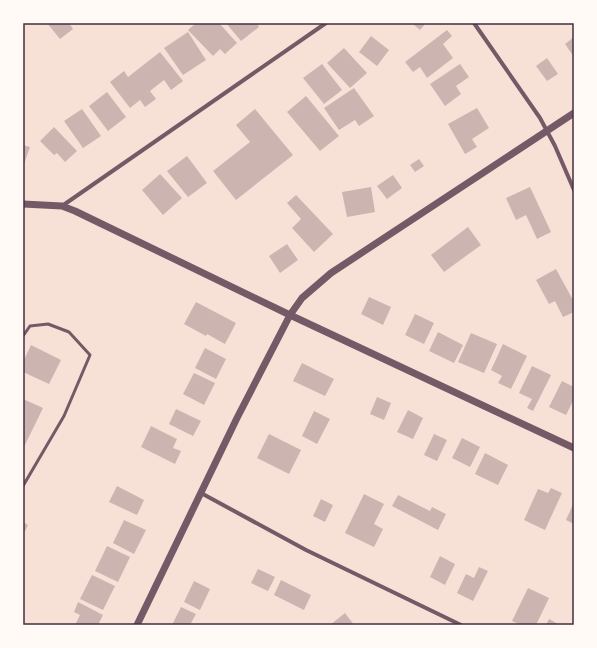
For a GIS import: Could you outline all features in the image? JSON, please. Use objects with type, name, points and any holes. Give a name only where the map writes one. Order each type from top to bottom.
[{"type":"street","points":[[62,206],[326,23]]},
{"type":"street","points":[[474,23],[540,118],[574,190]]},
{"type":"street","points":[[137,625],[237,418],[290,315],[302,298],[331,273],[574,113]]},
{"type":"street","points":[[23,204],[62,206],[75,211],[290,315],[574,448]]},
{"type":"street","points":[[201,493],[306,550],[461,625]]},
{"type":"lane","points":[[23,336],[30,326],[48,324],[69,332],[90,355],[64,416],[23,486]]},
{"type":"building","points":[[47,23],[69,23],[73,29],[60,39]]},
{"type":"building","points":[[196,23],[219,23],[237,43],[225,54],[220,49],[213,56],[188,30]]},
{"type":"building","points":[[226,23],[257,23],[259,27],[241,41]]},
{"type":"building","points":[[412,23],[426,23],[420,30]]},
{"type":"building","points":[[447,30],[452,36],[443,44],[453,58],[427,78],[420,67],[413,72],[405,62]]},
{"type":"building","points":[[188,32],[206,60],[183,75],[164,48]]},
{"type":"building","points":[[371,36],[389,50],[377,66],[359,52]]},
{"type":"building","points":[[574,37],[574,57],[565,44]]},
{"type":"building","points":[[344,48],[367,73],[350,88],[327,63]]},
{"type":"building","points":[[160,52],[183,81],[171,90],[164,80],[150,91],[156,99],[145,107],[140,100],[130,108],[110,82],[124,71],[128,77]]},
{"type":"building","points":[[547,58],[558,74],[547,81],[536,66]]},
{"type":"building","points":[[322,64],[342,90],[324,104],[303,78]]},
{"type":"building","points":[[460,64],[469,77],[456,86],[461,94],[445,106],[430,84]]},
{"type":"building","points":[[354,88],[374,116],[359,126],[355,120],[339,130],[324,108]]},
{"type":"building","points":[[107,92],[126,117],[108,131],[89,106]]},
{"type":"building","points":[[306,96],[339,136],[320,151],[287,112]]},
{"type":"building","points":[[477,108],[489,128],[472,139],[477,147],[465,154],[448,124]]},
{"type":"building","points":[[82,109],[101,136],[83,148],[64,121]]},
{"type":"building","points":[[255,109],[293,155],[236,200],[213,171],[250,142],[236,125]]},
{"type":"building","points":[[54,127],[77,151],[65,162],[57,153],[54,155],[40,141]]},
{"type":"building","points":[[23,145],[30,147],[23,167]]},
{"type":"building","points":[[187,156],[207,183],[188,197],[167,171]]},
{"type":"building","points":[[419,159],[424,166],[415,172],[410,165]]},
{"type":"building","points":[[160,174],[182,198],[163,215],[142,190]]},
{"type":"building","points":[[393,175],[402,188],[387,199],[377,186]]},
{"type":"building","points":[[371,187],[375,212],[347,217],[342,192]]},
{"type":"building","points":[[530,187],[551,232],[537,239],[526,215],[516,220],[506,198]]},
{"type":"building","points":[[296,195],[333,234],[314,252],[292,228],[301,219],[287,203]]},
{"type":"building","points":[[468,227],[481,245],[444,272],[431,255]]},
{"type":"building","points":[[287,244],[298,260],[280,273],[269,256]]},
{"type":"building","points":[[556,269],[574,302],[574,312],[563,317],[555,301],[549,304],[536,280]]},
{"type":"building","points":[[369,297],[391,307],[383,325],[361,314]]},
{"type":"building","points":[[196,302],[236,323],[225,344],[184,324]]},
{"type":"building","points":[[415,314],[434,323],[424,344],[405,335]]},
{"type":"building","points":[[438,332],[463,345],[454,363],[429,351]]},
{"type":"building","points":[[471,333],[497,344],[484,373],[458,362]]},
{"type":"building","points":[[503,344],[527,356],[511,389],[498,383],[502,376],[491,370]]},
{"type":"building","points":[[31,345],[61,360],[49,384],[23,372],[23,362]]},
{"type":"building","points":[[205,348],[226,359],[216,379],[195,368]]},
{"type":"building","points":[[302,363],[334,379],[325,396],[293,381]]},
{"type":"building","points":[[532,366],[551,375],[533,411],[527,408],[532,399],[519,393]]},
{"type":"building","points":[[194,373],[215,383],[204,405],[183,394]]},
{"type":"building","points":[[562,381],[574,387],[574,399],[566,415],[549,407]]},
{"type":"building","points":[[377,397],[391,403],[384,420],[370,414]]},
{"type":"building","points":[[23,399],[43,408],[23,449]]},
{"type":"building","points":[[176,409],[201,421],[193,436],[169,424]]},
{"type":"building","points":[[408,410],[423,418],[413,439],[397,432]]},
{"type":"building","points":[[314,411],[330,419],[317,444],[302,436]]},
{"type":"building","points":[[151,426],[177,439],[173,448],[181,451],[175,464],[141,447]]},
{"type":"building","points":[[269,434],[301,450],[289,474],[257,458]]},
{"type":"building","points":[[434,434],[447,440],[437,461],[424,455]]},
{"type":"building","points":[[462,438],[480,447],[470,467],[452,458]]},
{"type":"building","points":[[485,453],[508,465],[498,485],[475,474]]},
{"type":"building","points":[[117,486],[144,500],[137,515],[109,502]]},
{"type":"building","points":[[551,488],[562,493],[545,530],[524,520],[538,489],[548,493]]},
{"type":"building","points":[[364,494],[384,504],[374,524],[383,529],[374,547],[345,533]]},
{"type":"building","points":[[398,495],[430,511],[432,507],[446,514],[438,530],[392,506]]},
{"type":"building","points":[[321,499],[333,505],[325,522],[313,516]]},
{"type":"building","points":[[574,502],[574,524],[566,520]]},
{"type":"building","points":[[124,520],[146,530],[134,554],[113,543]]},
{"type":"building","points":[[23,522],[28,525],[23,535]]},
{"type":"building","points":[[107,546],[130,557],[118,582],[95,571]]},
{"type":"building","points":[[440,556],[455,564],[445,585],[430,577]]},
{"type":"building","points":[[479,567],[488,571],[473,601],[457,593],[466,574],[474,578]]},
{"type":"building","points":[[258,569],[275,577],[268,591],[251,583]]},
{"type":"building","points":[[92,575],[115,586],[103,610],[80,599]]},
{"type":"building","points":[[281,580],[311,595],[304,610],[274,595]]},
{"type":"building","points":[[194,581],[210,589],[200,610],[184,602]]},
{"type":"building","points":[[528,588],[549,598],[536,625],[521,625],[512,621]]},
{"type":"building","points":[[78,602],[103,615],[98,625],[75,625],[80,615],[74,612]]},
{"type":"building","points":[[181,607],[196,614],[190,625],[172,625]]},
{"type":"building","points":[[345,613],[354,625],[330,625]]},
{"type":"building","points":[[549,619],[560,625],[546,625]]}]
